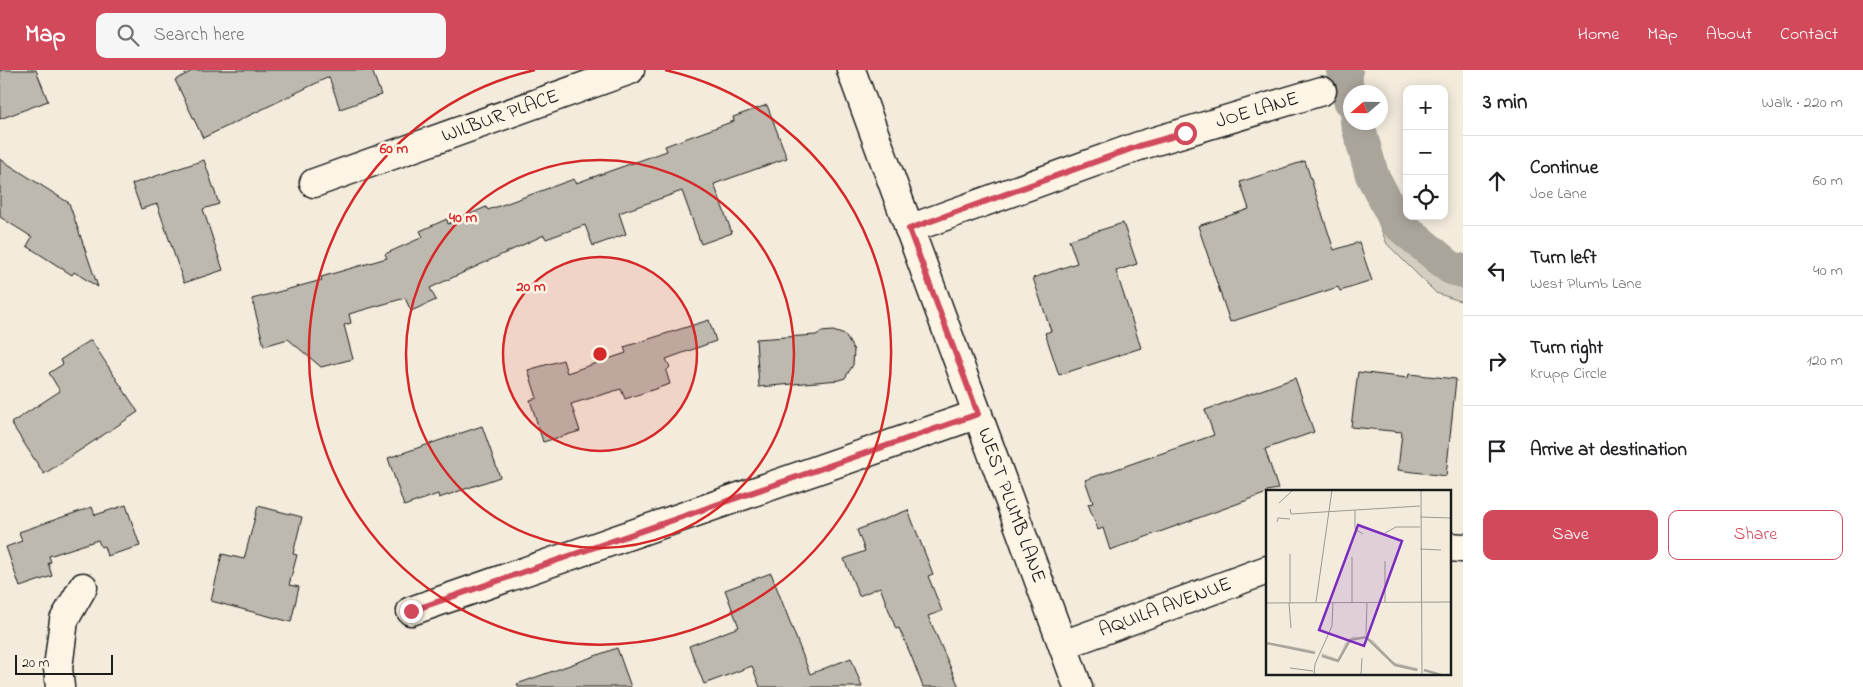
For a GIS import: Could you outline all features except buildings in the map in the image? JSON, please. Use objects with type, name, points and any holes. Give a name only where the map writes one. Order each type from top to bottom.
[{"type":"street","name":"WILBUR PLACE","points":[[314,183],[630,70]]},
{"type":"street","name":"WEST PLUMB LANE","points":[[852,70],[1078,687]]},
{"type":"street","name":"JOE LANE","points":[[909,229],[1139,146],[1322,91]]},
{"type":"street","points":[[411,611],[978,414]]},
{"type":"street","points":[[1450,547],[1463,548]]},
{"type":"street","name":"AQUILA AVENUE","points":[[1063,645],[1266,570]]},
{"type":"street","points":[[60,687],[58,668],[64,620],[83,587]]},
{"type":"shaded area","points":[[1331,70],[1362,70],[1362,85],[1343,85],[1343,125]]},
{"type":"shaded area","points":[[1344,130],[1370,130],[1375,155],[1403,216],[1403,220],[1408,220],[1457,264],[1463,265],[1463,302],[1436,293],[1387,244],[1349,152]]},
{"type":"waterway","points":[[1343,70],[1346,85]]},
{"type":"waterway","points":[[1359,130],[1372,175],[1397,223],[1451,268],[1463,271]]},
{"type":"route","points":[[411,611],[978,414],[909,229],[1139,146],[1185,133]]}]
